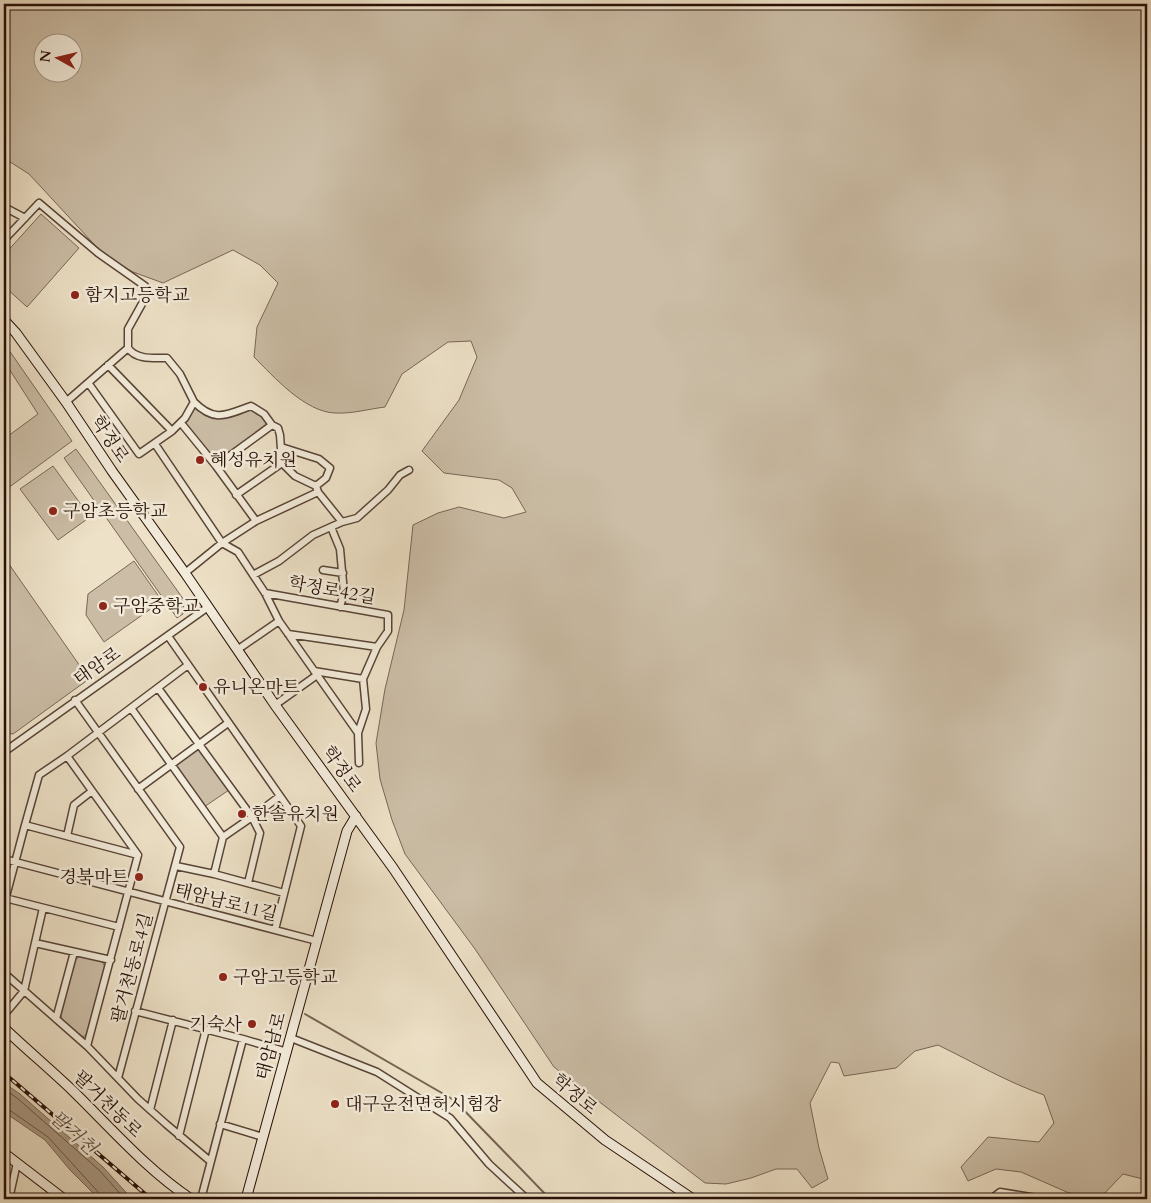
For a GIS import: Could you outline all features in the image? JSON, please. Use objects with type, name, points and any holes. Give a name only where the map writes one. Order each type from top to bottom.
[{"type":"main road","name":"학정로","points":[[4,320],[16,333],[66,402],[275,705],[393,868],[536,1083],[605,1140],[693,1199]]},
{"type":"main road","name":"태암남로","points":[[247,1199],[347,831],[356,816]]},
{"type":"main road","name":"팔거천동로","points":[[4,1028],[73,1091],[119,1138],[172,1185],[191,1199]]},
{"type":"main road","points":[[4,1153],[64,1199]]},
{"type":"street","points":[[4,240],[39,203],[98,253],[145,286],[148,293],[128,330],[128,348],[132,354],[142,357],[167,358],[180,374],[194,402],[210,414],[222,416],[251,406],[264,414],[272,425],[278,428],[282,463],[295,476],[317,489],[342,522]]},
{"type":"street","points":[[4,207],[25,218]]},
{"type":"street","points":[[66,402],[89,384],[128,348]]},
{"type":"street","points":[[108,365],[172,431]]},
{"type":"street","points":[[89,384],[139,454],[181,423],[194,402]]},
{"type":"street","points":[[181,423],[216,466],[256,521]]},
{"type":"street","points":[[216,466],[272,425]]},
{"type":"street","name":"학정로42길","points":[[155,444],[222,543],[238,552],[265,593],[279,621],[358,733]]},
{"type":"street","points":[[185,573],[222,543],[256,521],[317,489],[326,478],[330,468],[319,459],[281,447]]},
{"type":"street","points":[[236,495],[282,463]]},
{"type":"street","points":[[252,575],[279,561],[313,535],[342,522],[358,518],[388,490],[400,474],[409,470]]},
{"type":"street","points":[[331,527],[340,549],[343,573],[344,593],[340,607]]},
{"type":"street","points":[[323,570],[343,573]]},
{"type":"street","name":"학정로42길","points":[[265,593],[388,615],[388,631],[377,647],[363,679],[366,709],[358,733]]},
{"type":"street","name":"태암로","points":[[4,752],[208,607]]},
{"type":"street","points":[[237,650],[279,621]]},
{"type":"street","points":[[288,634],[377,647]]},
{"type":"street","points":[[168,636],[301,826],[275,930]]},
{"type":"street","points":[[119,927],[43,908],[4,901],[39,775],[188,665]]},
{"type":"street","points":[[275,705],[316,673],[363,679]]},
{"type":"street","points":[[158,688],[252,817],[260,833],[248,883]]},
{"type":"street","name":"팔거천동로4길","points":[[75,700],[180,847],[118,1078]]},
{"type":"street","points":[[131,708],[223,837]]},
{"type":"street","points":[[138,789],[228,723]]},
{"type":"street","points":[[358,733],[359,763]]},
{"type":"street","points":[[67,756],[138,855]]},
{"type":"street","points":[[67,836],[74,805],[92,791]]},
{"type":"street","points":[[214,874],[223,837],[280,796]]},
{"type":"street","points":[[25,825],[138,855]]},
{"type":"street","points":[[87,1046],[138,855]]},
{"type":"street","name":"태암남로11길","points":[[4,859],[317,941]]},
{"type":"street","points":[[176,866],[284,893]]},
{"type":"street","points":[[4,1015],[24,990],[43,908]]},
{"type":"street","points":[[35,943],[110,960]]},
{"type":"street","points":[[56,1019],[74,952]]},
{"type":"street","points":[[4,974],[87,1046],[150,1110],[210,1161]]},
{"type":"street","points":[[135,1011],[286,1052]]},
{"type":"street","points":[[150,1110],[173,1020]]},
{"type":"street","points":[[179,1136],[206,1029]]},
{"type":"street","points":[[290,1038],[377,1072],[450,1118],[489,1164],[527,1199]]},
{"type":"street","points":[[201,1199],[243,1039]]},
{"type":"street","points":[[220,1124],[263,1137]]},
{"type":"street","points":[[9,1199],[17,1163]]},
{"type":"street","points":[[991,1199],[1000,1192],[1027,1198],[1043,1199]]},
{"type":"shaded area","points":[[4,4],[1147,4],[1147,1180],[1123,1174],[1102,1196],[1069,1193],[1021,1172],[996,1169],[968,1181],[961,1167],[988,1137],[1039,1142],[1054,1123],[1044,1095],[1003,1078],[938,1045],[915,1051],[896,1068],[844,1076],[839,1063],[831,1062],[810,1103],[819,1148],[828,1179],[812,1188],[797,1169],[776,1169],[726,1184],[705,1183],[554,1067],[475,949],[405,854],[392,820],[380,779],[376,743],[385,689],[404,610],[413,525],[438,513],[459,507],[504,518],[526,512],[512,488],[499,480],[444,473],[422,451],[459,400],[477,357],[471,341],[448,342],[402,374],[385,407],[335,413],[312,407],[291,392],[254,357],[257,327],[278,283],[260,265],[233,250],[163,283],[133,272],[105,256],[29,174],[4,158]]},
{"type":"shaded area","points":[[41,214],[79,248],[27,307],[4,286],[4,255]]},
{"type":"shaded area","points":[[4,343],[72,441],[4,491],[4,439],[38,414],[4,361]]},
{"type":"shaded area","points":[[195,404],[210,414],[251,408],[269,424],[216,463],[184,423]]},
{"type":"shaded area","points":[[76,449],[184,600],[183,614],[177,618],[64,458]]},
{"type":"shaded area","points":[[53,466],[90,517],[58,540],[20,489]]},
{"type":"shaded area","points":[[4,557],[89,679],[13,734],[4,733]]},
{"type":"shaded area","points":[[134,561],[162,601],[104,642],[86,615],[88,594]]},
{"type":"shaded area","points":[[198,747],[229,790],[204,807],[175,766]]},
{"type":"shaded area","points":[[80,956],[102,961],[105,967],[88,1033],[83,1037],[62,1021],[61,1015],[74,961]]},
{"type":"water","points":[[4,1083],[20,1094],[103,1167],[132,1199],[99,1199],[70,1170],[45,1140],[4,1112]]},
{"type":"waterway","points":[[305,1014],[454,1100],[550,1199]]},
{"type":"railway","points":[[4,1073],[151,1199]]},
{"type":"place","name":"함지고등학교","points":[[75,295]]},
{"type":"place","name":"혜성유치원","points":[[200,460]]},
{"type":"place","name":"구암초등학교","points":[[53,511]]},
{"type":"place","name":"구암중학교","points":[[103,606]]},
{"type":"place","name":"유니온마트","points":[[203,687]]},
{"type":"place","name":"한솔유치원","points":[[242,814]]},
{"type":"place","name":"경북마트","points":[[139,877]]},
{"type":"place","name":"구암고등학교","points":[[223,977]]},
{"type":"place","name":"기숙사","points":[[252,1024]]},
{"type":"place","name":"대구운전면허시험장","points":[[335,1104]]},
{"type":"water label","name":"팔거천","points":[[74,1132]]}]
